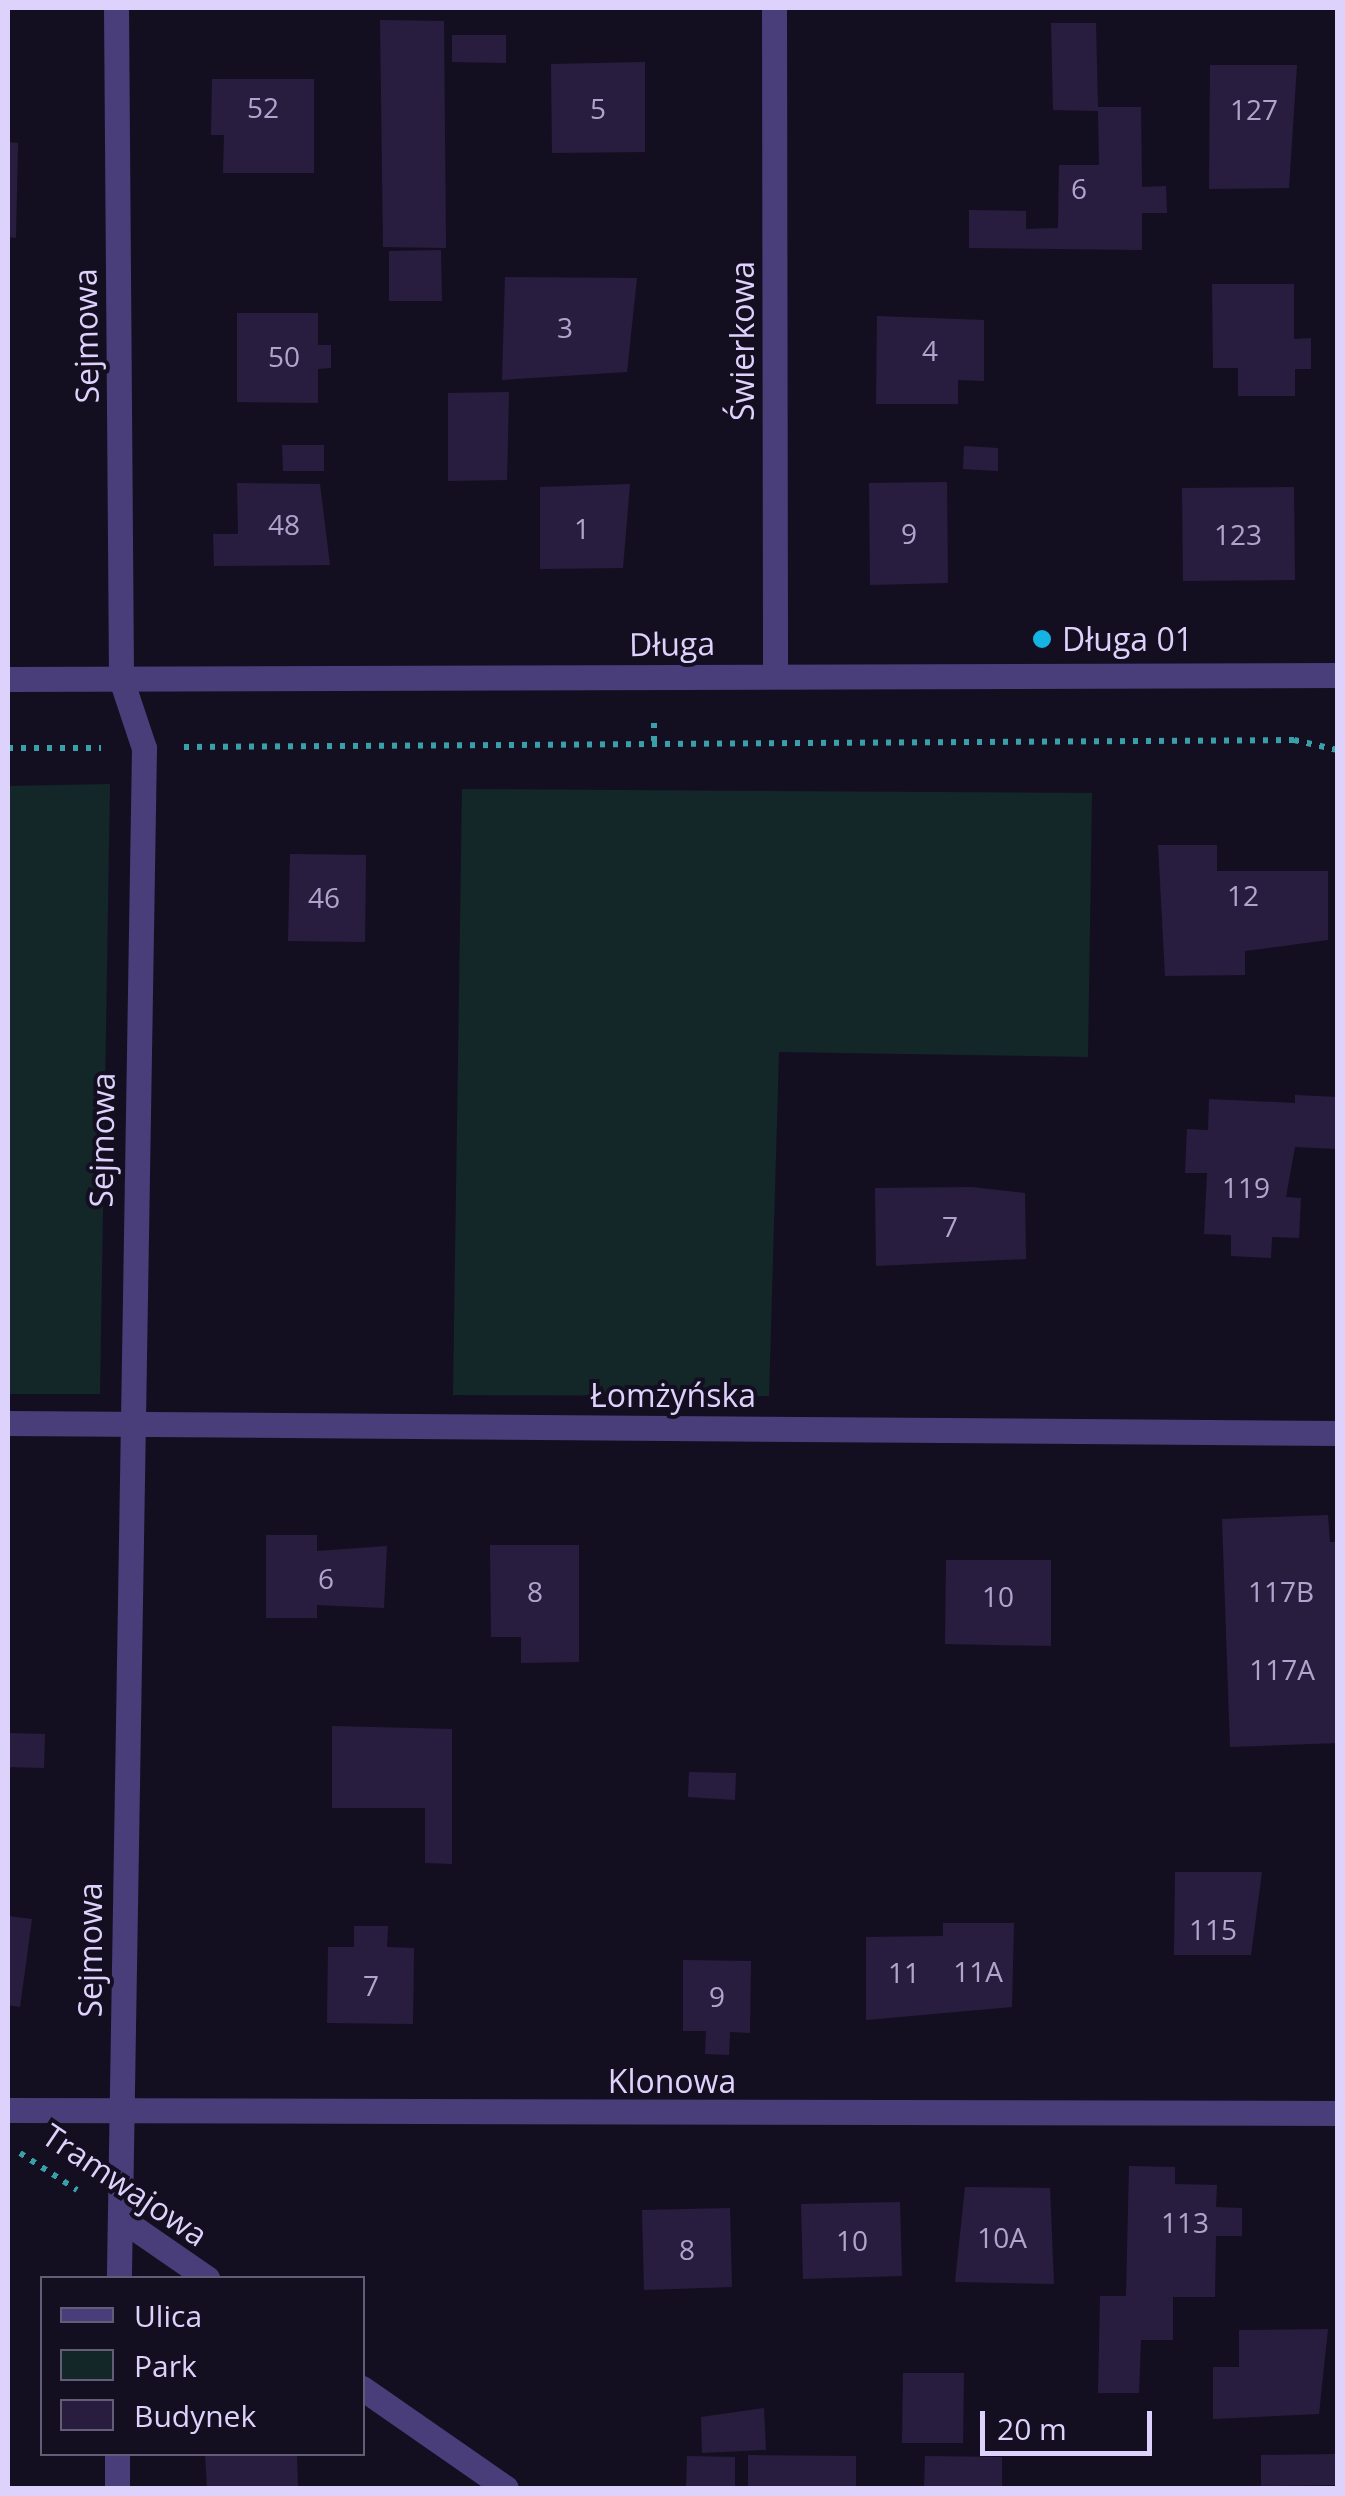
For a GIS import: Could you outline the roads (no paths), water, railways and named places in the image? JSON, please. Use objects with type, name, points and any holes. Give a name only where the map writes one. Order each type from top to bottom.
[{"type":"street","name":"Sejmowa","points":[[116,8],[121,680],[144,748],[127,1423],[119,2276]]},
{"type":"street","name":"Świerkowa","points":[[774,8],[775,676]]},
{"type":"street","name":"Długa","points":[[8,680],[1338,675]]},
{"type":"street","name":"Łomżyńska","points":[[8,1423],[1338,1433]]},
{"type":"street","name":"Klonowa","points":[[8,2110],[121,2114],[1338,2113]]},
{"type":"street","name":"Tramwajowa","points":[[120,2218],[203,2276]]},
{"type":"street","points":[[365,2390],[506,2488]]},
{"type":"street","points":[[117,2456],[117,2488]]},
{"type":"place","name":"Długa 01","points":[[1042,639]]}]
